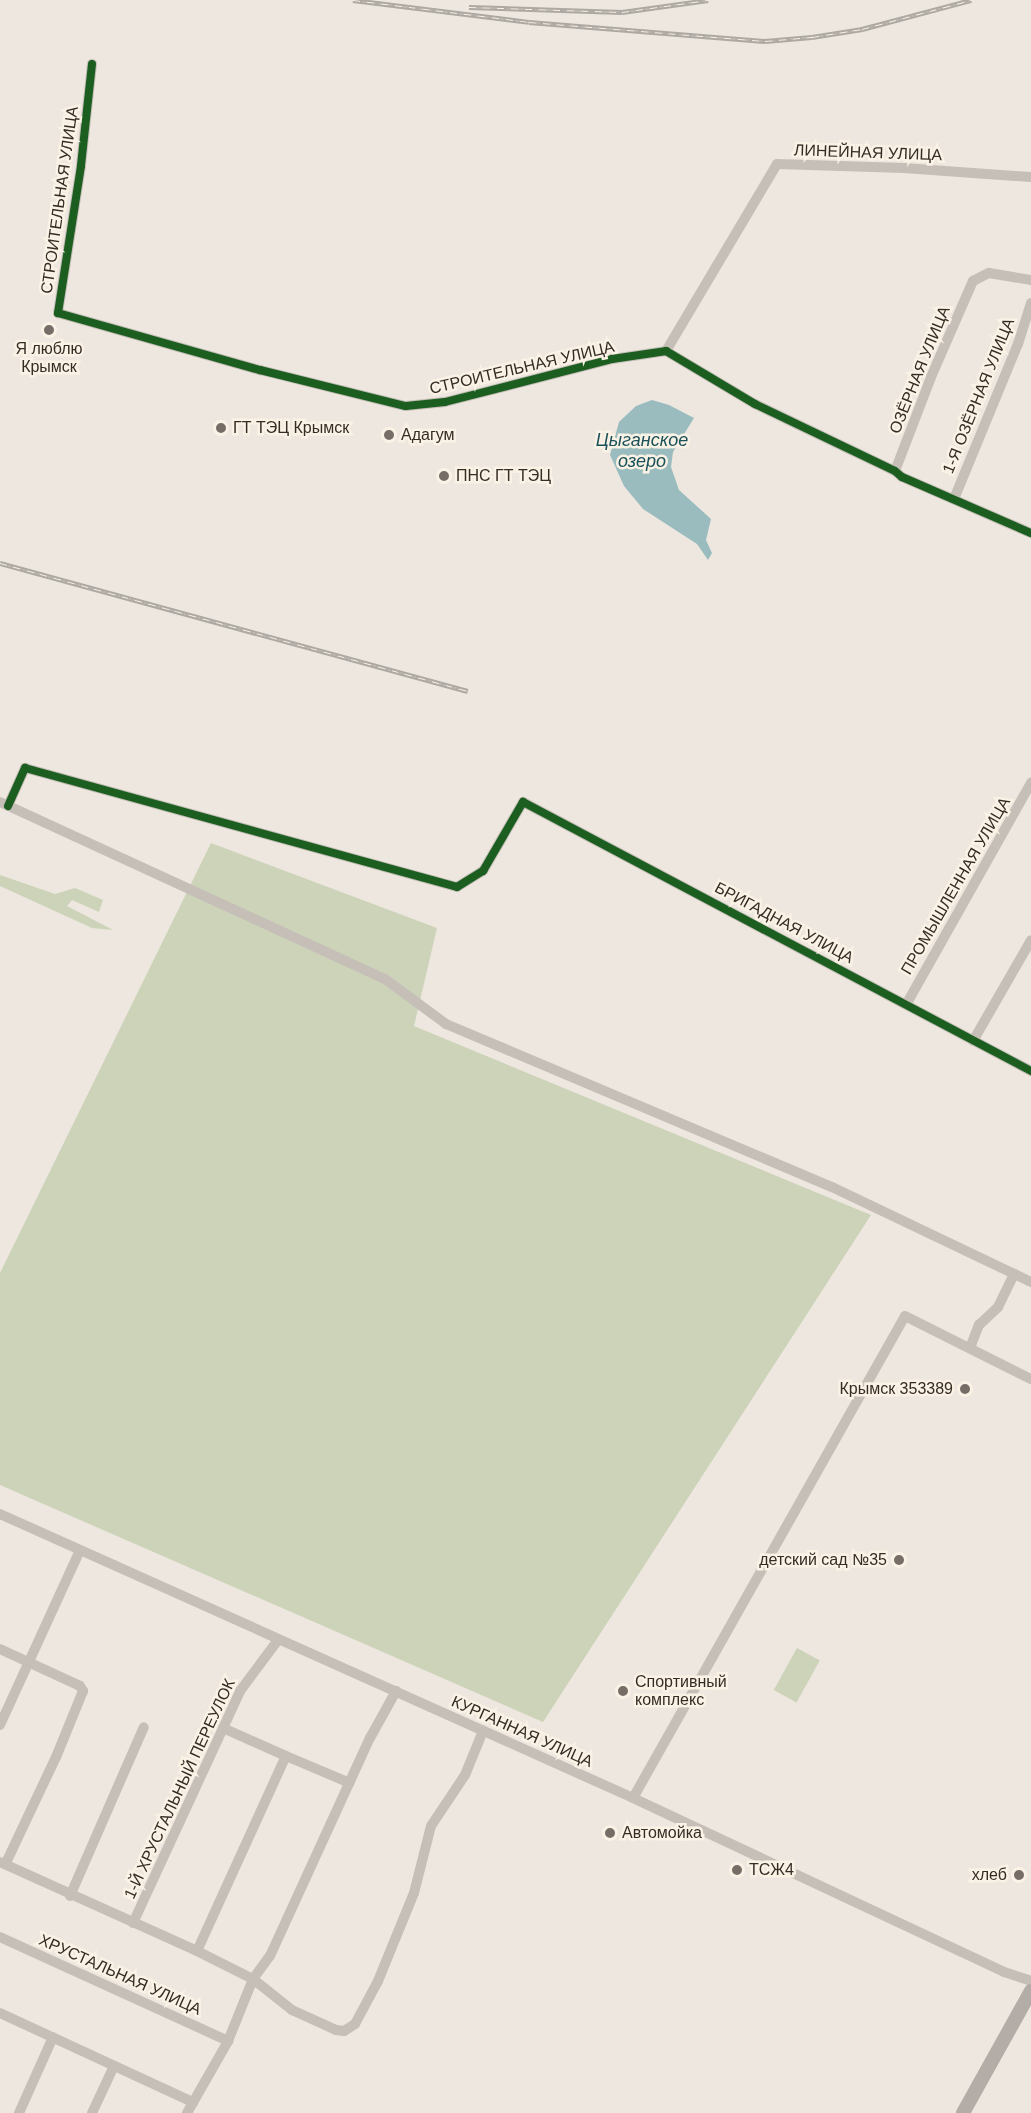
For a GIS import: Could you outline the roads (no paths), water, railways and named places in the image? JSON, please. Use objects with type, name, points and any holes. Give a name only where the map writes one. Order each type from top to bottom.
[{"type":"main road","points":[[963,2113],[1031,1990]]},
{"type":"street","name":"СТРОИТЕЛЬНАЯ УЛИЦА","points":[[92,64],[81,166],[58,313],[260,370],[406,406],[445,402],[612,359],[666,351]]},
{"type":"street","name":"ЛИНЕЙНАЯ УЛИЦА","points":[[666,351],[777,164],[904,168],[1031,177]]},
{"type":"street","name":"ОЗЁРНАЯ УЛИЦА","points":[[895,471],[931,377],[974,281],[989,273],[1031,279]]},
{"type":"street","name":"1-Я ОЗЁРНАЯ УЛИЦА","points":[[954,499],[1018,344],[1031,303]]},
{"type":"street","points":[[666,351],[755,404],[895,471],[902,477],[1031,533]]},
{"type":"street","name":"БРИГАДНАЯ УЛИЦА","points":[[4,804],[25,768],[457,887],[483,871],[523,802],[907,1003],[1031,1071]]},
{"type":"street","name":"ПРОМЫШЛЕННАЯ УЛИЦА","points":[[907,1003],[1031,783]]},
{"type":"street","points":[[4,804],[385,979],[447,1024],[832,1187],[1031,1282]]},
{"type":"street","points":[[973,1041],[1031,940]]},
{"type":"street","points":[[970,1348],[979,1325],[998,1307],[1014,1274]]},
{"type":"street","points":[[633,1798],[905,1316],[1031,1379]]},
{"type":"street","name":"КУРГАННАЯ УЛИЦА","points":[[0,1514],[633,1798],[1004,1972],[1031,1981]]},
{"type":"street","points":[[0,1725],[80,1550]]},
{"type":"street","name":"1-Й ХРУСТАЛЬНЫЙ ПЕРЕУЛОК","points":[[133,1923],[240,1691],[278,1640]]},
{"type":"street","points":[[0,1649],[80,1686],[83,1691],[56,1757],[2,1863],[254,1979],[292,2010],[336,2030],[350,2029],[355,2024],[378,1981],[414,1893],[431,1826],[465,1775],[483,1731]]},
{"type":"street","points":[[187,2113],[228,2041],[254,1979],[270,1956],[370,1738],[396,1691]]},
{"type":"street","points":[[70,1896],[144,1727]]},
{"type":"street","points":[[223,1728],[350,1784]]},
{"type":"street","points":[[197,1951],[286,1755]]},
{"type":"street","name":"ХРУСТАЛЬНАЯ УЛИЦА","points":[[0,1937],[228,2041]]},
{"type":"street","points":[[0,2013],[193,2102]]},
{"type":"street","points":[[19,2113],[53,2037]]},
{"type":"street","points":[[93,2113],[114,2066]]},
{"type":"water","name":"Цыганское озеро","points":[[652,400],[669,405],[694,418],[673,452],[671,467],[679,490],[711,519],[706,540],[712,553],[708,560],[697,544],[643,509],[624,486],[610,455],[619,422],[636,406]]},
{"type":"railway","points":[[353,0],[529,22],[765,41],[812,37],[862,29],[971,0]]},
{"type":"railway","points":[[469,7],[622,12],[708,0]]},
{"type":"railway","points":[[0,563],[468,691]]},
{"type":"place","name":"Я люблю Крымск","points":[[49,330]]},
{"type":"place","name":"ГТ ТЭЦ Крымск","points":[[221,428]]},
{"type":"place","name":"Адагум","points":[[389,435]]},
{"type":"place","name":"ПНС ГТ ТЭЦ","points":[[444,476]]},
{"type":"place","name":"Крымск 353389","points":[[965,1389]]},
{"type":"place","name":"детский сад №35","points":[[899,1560]]},
{"type":"place","name":"Спортивный комплекс","points":[[623,1691]]},
{"type":"place","name":"Автомойка","points":[[610,1833]]},
{"type":"place","name":"ТСЖ4","points":[[737,1870]]},
{"type":"place","name":"хлеб","points":[[1019,1875]]}]
